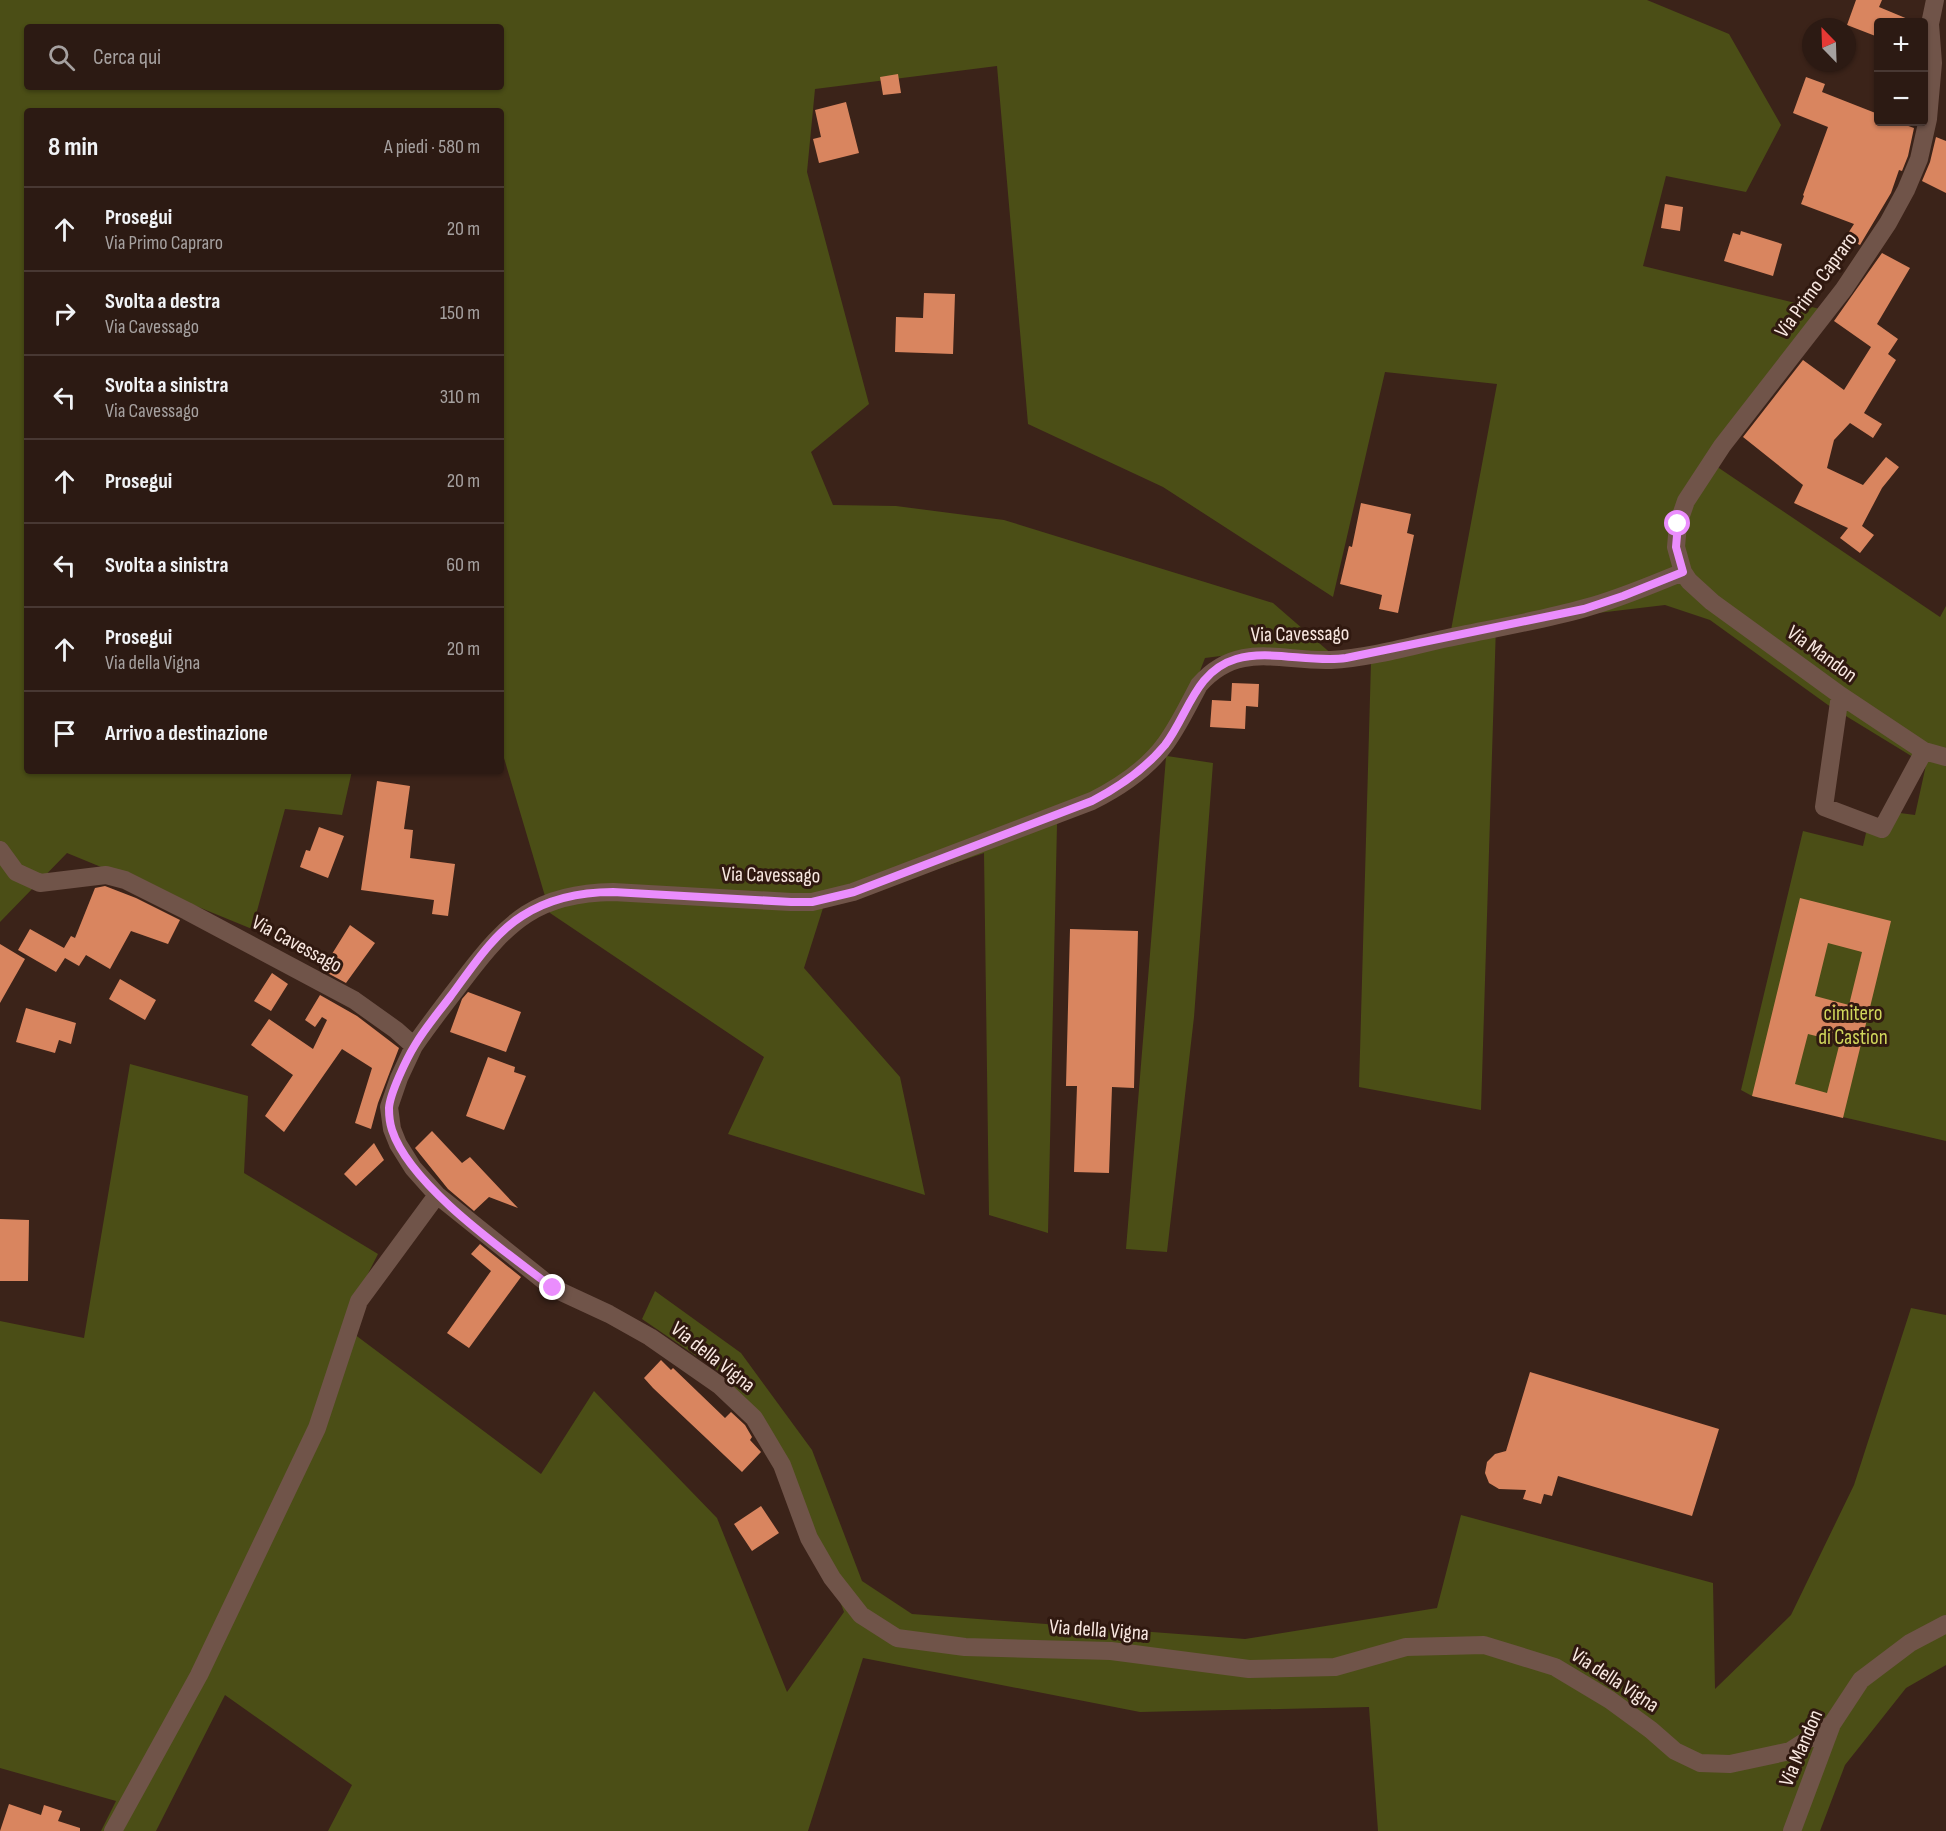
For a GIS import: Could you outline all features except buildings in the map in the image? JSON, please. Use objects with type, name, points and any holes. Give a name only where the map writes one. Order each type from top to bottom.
[{"type":"street","name":"Via Primo Capraro","points":[[1683,572],[1676,547],[1676,536],[1686,501],[1722,446],[1844,289],[1888,223],[1906,190],[1925,139],[1939,66],[1930,24],[1935,0]]},
{"type":"street","name":"Via Mandon","points":[[1683,572],[1712,602],[1840,695],[1924,751],[1946,757]]},
{"type":"street","name":"Via Cavessago","points":[[0,849],[16,872],[40,883],[106,875],[125,880],[354,1000],[414,1046],[481,956],[507,927],[521,916],[553,900],[590,892],[613,892],[791,902],[822,900],[854,892],[1092,801],[1109,792],[1142,768],[1164,745],[1199,685],[1225,663],[1236,659],[1265,656],[1332,660],[1402,648],[1584,609],[1683,572]]},
{"type":"street","points":[[1840,695],[1824,807],[1882,829],[1924,751]]},
{"type":"street","name":"Via della Vigna","points":[[414,1046],[389,1107],[392,1129],[398,1144],[413,1168],[437,1194],[497,1245],[553,1288],[609,1314],[650,1337],[719,1385],[754,1418],[782,1465],[809,1538],[832,1578],[861,1615],[897,1638],[965,1647],[1111,1651],[1249,1669],[1335,1667],[1406,1647],[1484,1645],[1555,1667],[1610,1700],[1675,1751],[1700,1763],[1730,1764],[1790,1751],[1832,1724]]},
{"type":"street","points":[[113,1831],[199,1675],[317,1428],[359,1301],[437,1194]]},
{"type":"street","name":"Via Mandon","points":[[1792,1831],[1832,1724],[1861,1680],[1910,1643],[1946,1624]]},
{"type":"green space","name":"cimitero di Castion","points":[[0,0],[1647,0],[1729,34],[1781,125],[1746,192],[1666,176],[1643,266],[1820,309],[1710,462],[1940,617],[1946,606],[1946,1141],[1752,1096],[1741,1090],[1803,831],[1863,846],[1866,833],[1900,813],[1915,815],[1926,765],[1828,705],[1710,620],[1665,605],[1496,625],[1481,1110],[1359,1087],[1371,662],[1260,651],[1205,658],[1167,756],[1213,763],[1194,1017],[1167,1252],[1126,1249],[1166,757],[1133,784],[1057,824],[1048,1233],[989,1215],[984,853],[823,908],[804,968],[900,1077],[925,1195],[728,1134],[764,1057],[550,913],[504,758],[504,108],[24,108],[24,774],[351,774],[342,815],[285,809],[252,929],[67,853],[0,922]],"holes":[[[997,66],[1028,424],[1163,487],[1333,597],[1385,372],[1497,384],[1451,630],[1334,656],[1273,603],[1004,520],[896,506],[833,505],[811,452],[869,404],[807,172],[815,89]]]},
{"type":"green space","points":[[130,1064],[248,1096],[244,1173],[378,1254],[342,1325],[541,1474],[594,1391],[717,1518],[787,1692],[844,1612],[787,1461],[724,1375],[642,1319],[655,1291],[741,1353],[812,1450],[862,1581],[912,1614],[1245,1639],[1437,1608],[1461,1515],[1713,1583],[1715,1689],[1791,1615],[1854,1485],[1911,1308],[1946,1315],[1946,1665],[1906,1688],[1845,1765],[1820,1831],[1378,1831],[1369,1707],[1140,1712],[863,1658],[808,1831],[328,1831],[352,1785],[225,1695],[156,1831],[101,1831],[116,1801],[0,1768],[0,1321],[84,1338]]},
{"type":"route","points":[[553,1288],[497,1245],[437,1194],[413,1168],[398,1144],[392,1129],[389,1107],[414,1046],[481,956],[507,927],[521,916],[553,900],[590,892],[812,902],[854,892],[1092,801],[1109,792],[1154,757],[1172,734],[1199,685],[1215,669],[1225,663],[1250,656],[1320,660],[1346,658],[1584,609],[1683,572],[1676,547],[1678,524]]}]
